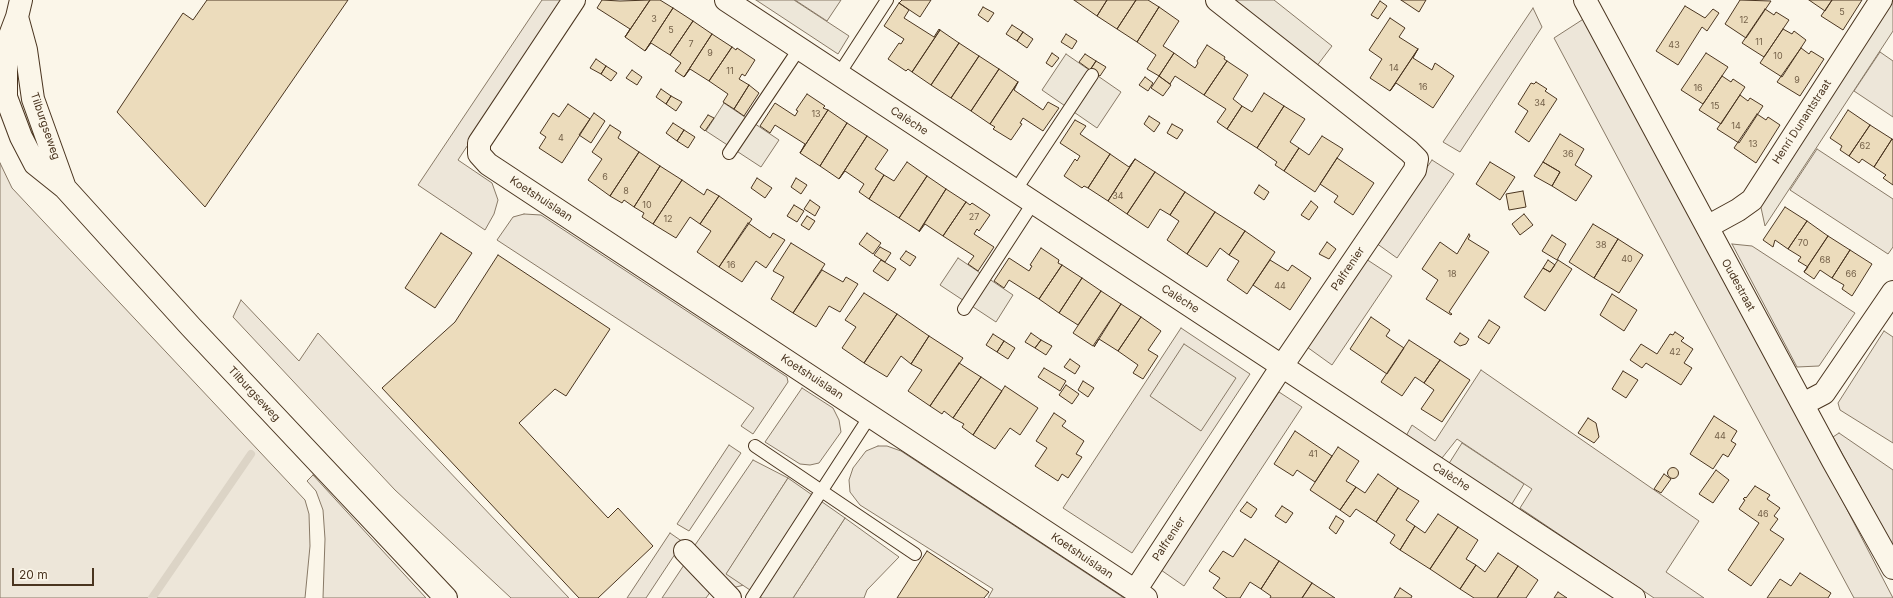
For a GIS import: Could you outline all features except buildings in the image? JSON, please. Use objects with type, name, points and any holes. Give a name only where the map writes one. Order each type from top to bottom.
[{"type":"street","name":"Koetshuislaan","points":[[574,0],[479,143],[479,154],[488,164],[1140,594]]},
{"type":"street","name":"Calèche","points":[[726,0],[1634,598]]},
{"type":"street","name":"Palfrenier","points":[[1140,594],[1282,366],[1415,170],[1417,159],[1409,151],[1217,0]]},
{"type":"street","name":"Oudestraat","points":[[1585,0],[1893,568]]},
{"type":"street","name":"Henri Dunantstraat","points":[[1707,227],[1738,210],[1752,200],[1881,0]]},
{"type":"street","name":"Tilburgseweg","points":[[19,9],[33,99],[65,188],[191,327],[446,598]]},
{"type":"street","points":[[1803,404],[1824,393],[1893,292]]},
{"type":"street","points":[[685,551],[730,598]]},
{"type":"lane","points":[[839,74],[887,0]]},
{"type":"lane","points":[[729,153],[799,48]]},
{"type":"lane","points":[[1015,191],[1092,75]]},
{"type":"lane","points":[[964,309],[1033,203]]},
{"type":"lane","points":[[752,598],[870,416]]},
{"type":"lane","points":[[755,446],[823,490],[915,554]]},
{"type":"shaded area","points":[[542,0],[563,0],[458,160],[492,183],[498,200],[494,214],[485,230],[418,185]]},
{"type":"shaded area","points":[[756,0],[794,0],[849,36],[838,54]]},
{"type":"shaded area","points":[[795,0],[841,0],[827,21]]},
{"type":"shaded area","points":[[1232,0],[1274,0],[1332,46],[1316,67]]},
{"type":"shaded area","points":[[1893,0],[1893,31],[1765,226],[1760,203]]},
{"type":"shaded area","points":[[1533,8],[1542,27],[1460,152],[1443,142]]},
{"type":"shaded area","points":[[1585,18],[1714,254],[1893,598],[1854,598],[1554,38]]},
{"type":"shaded area","points":[[1880,52],[1893,61],[1893,117],[1854,91]]},
{"type":"shaded area","points":[[1066,54],[1121,92],[1097,128],[1042,90]]},
{"type":"shaded area","points":[[724,103],[779,140],[761,167],[706,131]]},
{"type":"shaded area","points":[[1817,149],[1893,199],[1893,247],[1888,254],[1790,190]]},
{"type":"shaded area","points":[[1432,160],[1454,174],[1397,258],[1376,243]]},
{"type":"shaded area","points":[[0,163],[12,188],[305,500],[309,514],[310,546],[305,598],[0,598]]},
{"type":"shaded area","points":[[524,214],[541,215],[787,377],[788,382],[753,434],[741,426],[754,408],[497,240],[513,217]]},
{"type":"shaded area","points":[[1732,244],[1752,246],[1855,313],[1819,366],[1797,367]]},
{"type":"shaded area","points":[[958,258],[1013,295],[996,322],[940,285]]},
{"type":"shaded area","points":[[1366,259],[1392,276],[1332,365],[1307,347]]},
{"type":"shaded area","points":[[241,300],[299,361],[318,333],[569,598],[511,598],[395,490],[233,317]]},
{"type":"shaded area","points":[[1181,328],[1250,374],[1132,553],[1063,508]]},
{"type":"shaded area","points":[[1884,331],[1893,337],[1893,443],[1840,410],[1838,403]]},
{"type":"shaded area","points":[[1184,344],[1236,378],[1201,431],[1150,396]]},
{"type":"shaded area","points":[[1481,370],[1699,521],[1666,572],[1704,598],[1654,598],[1520,508],[1532,489],[1457,439],[1442,458],[1406,436],[1412,425],[1435,441]]},
{"type":"shaded area","points":[[802,388],[833,408],[839,420],[841,432],[819,463],[810,465],[800,464],[765,442]]},
{"type":"shaded area","points":[[1279,392],[1302,407],[1184,586],[1161,570]]},
{"type":"shaded area","points":[[1839,433],[1893,470],[1893,546],[1833,437]]},
{"type":"shaded area","points":[[1462,443],[1524,484],[1510,507],[1448,465]]},
{"type":"shaded area","points":[[729,445],[741,453],[689,531],[677,524]]},
{"type":"shaded area","points":[[878,446],[887,446],[901,451],[1124,598],[988,598],[993,589],[860,505],[850,492],[849,480],[853,468],[866,451]]},
{"type":"shaded area","points":[[753,460],[788,478],[727,573],[744,585],[732,588],[693,548]]},
{"type":"shaded area","points":[[313,475],[426,598],[323,598],[325,539],[323,510],[316,491],[307,481]]},
{"type":"shaded area","points":[[788,478],[845,518],[793,598],[762,598],[726,574]]},
{"type":"shaded area","points":[[845,518],[899,557],[867,590],[864,598],[793,598]]},
{"type":"shaded area","points":[[670,533],[683,542],[646,598],[627,598]]},
{"type":"shaded area","points":[[684,565],[711,591],[706,598],[662,598]]},
{"type":"waterway","points":[[152,598],[251,454]]}]
